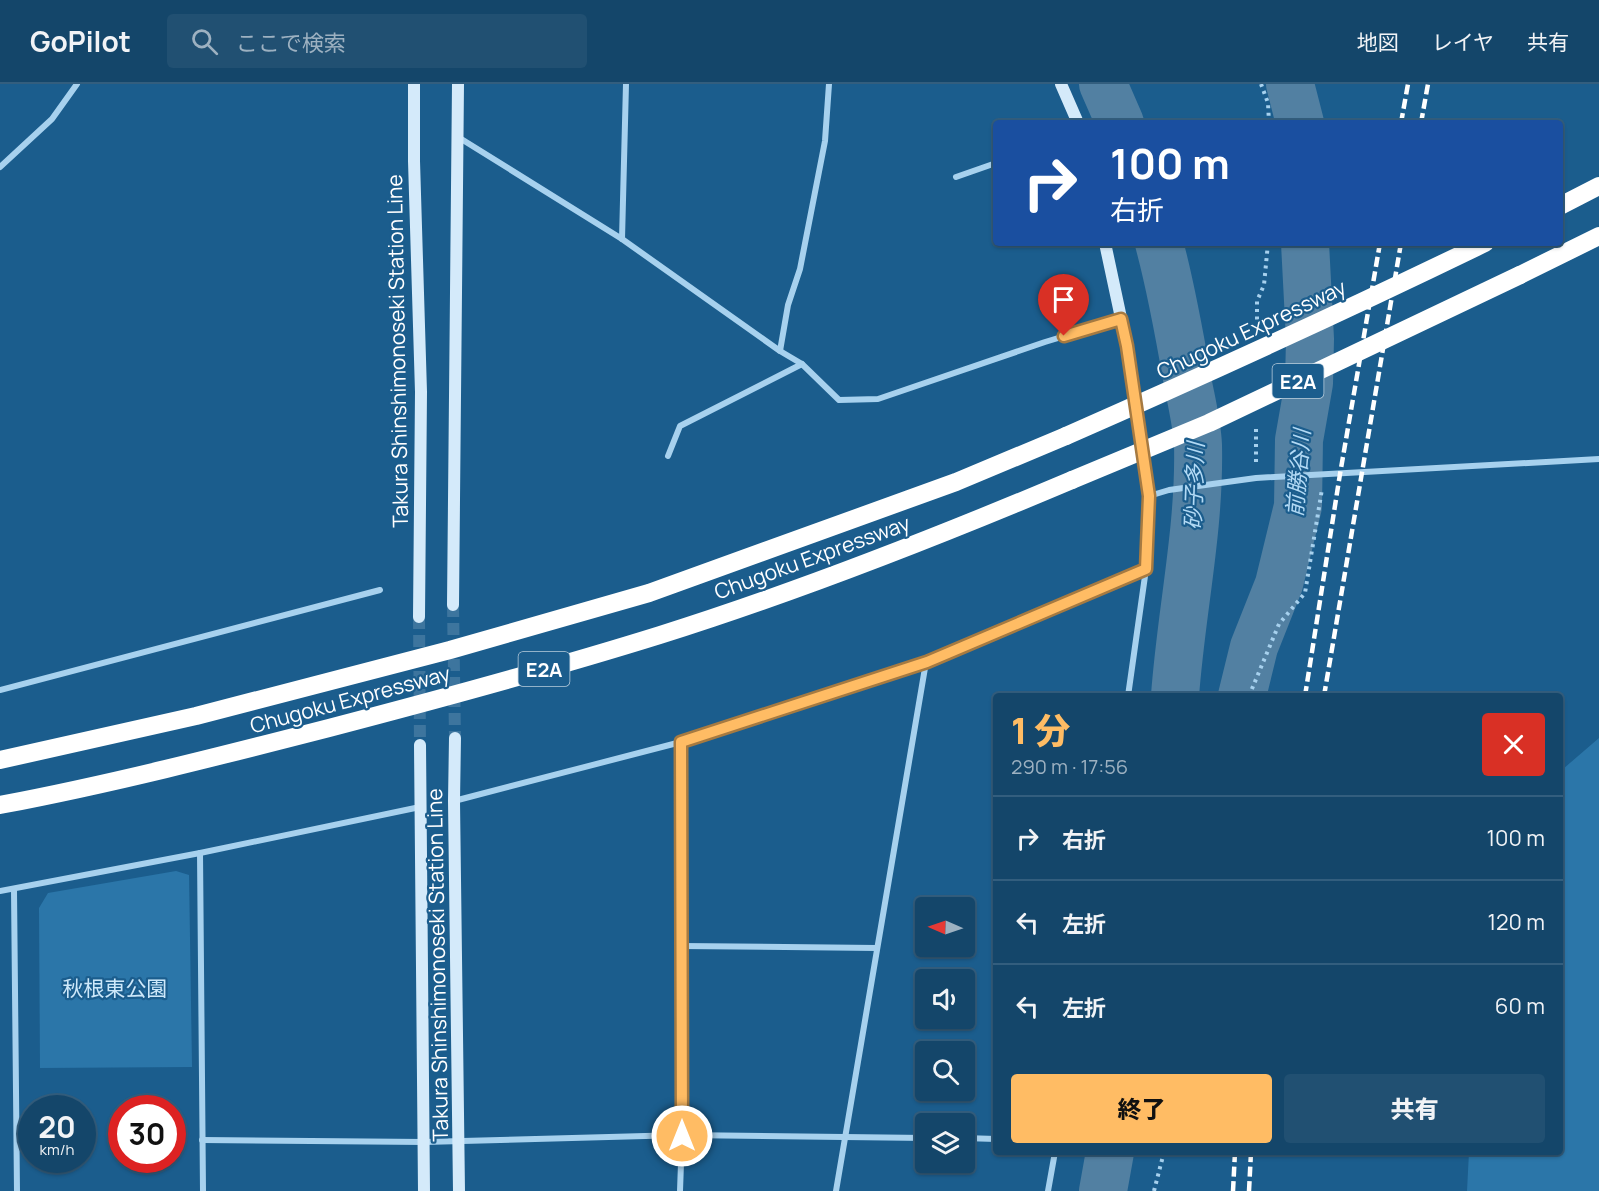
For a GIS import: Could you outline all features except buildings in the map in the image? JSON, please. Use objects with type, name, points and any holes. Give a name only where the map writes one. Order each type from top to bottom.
[{"type":"highway","points":[[1563,204],[1599,186]]},
{"type":"highway","name":"Chugoku Expressway","points":[[0,805],[214,758],[454,696],[662,634],[860,565],[966,525],[1209,423],[1599,236]]},
{"type":"highway","name":"Chugoku Expressway","points":[[0,760],[196,716],[450,650],[649,593],[956,482],[1066,436],[1199,378],[1479,246]]},
{"type":"main road","name":"Takura Shinshimonoseki Station Line","points":[[414,84],[421,392],[419,617]]},
{"type":"main road","points":[[453,605],[458,84]]},
{"type":"main road","points":[[1061,84],[1077,120]]},
{"type":"main road","points":[[1106,246],[1127,346]]},
{"type":"main road","name":"Takura Shinshimonoseki Station Line","points":[[455,738],[459,1191]]},
{"type":"main road","name":"Takura Shinshimonoseki Station Line","points":[[420,745],[424,1191]]},
{"type":"street","points":[[0,167],[52,119],[77,84]]},
{"type":"street","points":[[622,239],[626,84]]},
{"type":"street","points":[[780,351],[788,305],[800,270],[825,141],[828,84]]},
{"type":"street","points":[[457,136],[622,239],[780,351],[802,364],[839,400],[879,399],[1045,342],[1121,319]]},
{"type":"street","points":[[956,177],[993,164]]},
{"type":"street","points":[[1127,346],[1149,496],[1146,569],[1128,693]]},
{"type":"street","points":[[668,456],[680,426],[802,364]]},
{"type":"street","points":[[1149,496],[1169,490],[1276,477],[1599,459]]},
{"type":"street","points":[[454,801],[681,742],[927,662],[1146,569]]},
{"type":"street","points":[[0,690],[380,590]]},
{"type":"street","points":[[836,1191],[927,662]]},
{"type":"street","points":[[680,1191],[682,1136],[681,742]]},
{"type":"street","points":[[0,891],[200,853],[421,807]]},
{"type":"street","points":[[200,853],[203,1191]]},
{"type":"street","points":[[14,890],[17,1191]]},
{"type":"street","points":[[681,946],[877,948]]},
{"type":"street","points":[[202,1140],[424,1142],[682,1136],[915,1138]]},
{"type":"street","points":[[975,1138],[993,1139]]},
{"type":"street","points":[[1048,1191],[1054,1155]]},
{"type":"path","points":[[1262,84],[1268,104],[1269,120]]},
{"type":"path","points":[[1250,693],[1279,624],[1305,593],[1322,487]]},
{"type":"path","points":[[1154,1191],[1163,1155]]},
{"type":"green space","points":[[1599,738],[1599,1191],[1467,1191],[1469,1155],[1563,1155],[1563,769]]},
{"type":"green space","name":"秋根東公園","points":[[176,871],[189,875],[192,1067],[40,1068],[39,908],[48,893]]},
{"type":"waterway","name":"砂子多川","points":[[1103,84],[1119,120]]},
{"type":"waterway","name":"前勝谷川","points":[[1290,84],[1299,120]]},
{"type":"waterway","name":"砂子多川","points":[[1160,246],[1178,327],[1198,445],[1196,508],[1175,693]]},
{"type":"waterway","name":"前勝谷川","points":[[1243,693],[1254,647],[1279,584],[1298,506],[1299,440],[1309,383],[1310,339],[1305,246]]},
{"type":"waterway","name":"砂子多川","points":[[1103,1191],[1109,1155]]},
{"type":"tunnel","points":[[453,605],[455,738]]},
{"type":"tunnel","points":[[419,617],[420,745]]},
{"type":"railway","points":[[1402,120],[1408,84]]},
{"type":"railway","points":[[1422,120],[1428,84]]},
{"type":"railway","points":[[1305,693],[1379,246]]},
{"type":"railway","points":[[1325,693],[1400,246]]},
{"type":"railway","points":[[1233,1191],[1235,1155]]},
{"type":"railway","points":[[1249,1191],[1251,1155]]},
{"type":"route","points":[[682,1136],[681,742],[927,662],[1146,569],[1149,496],[1121,319],[1064,336]]}]
